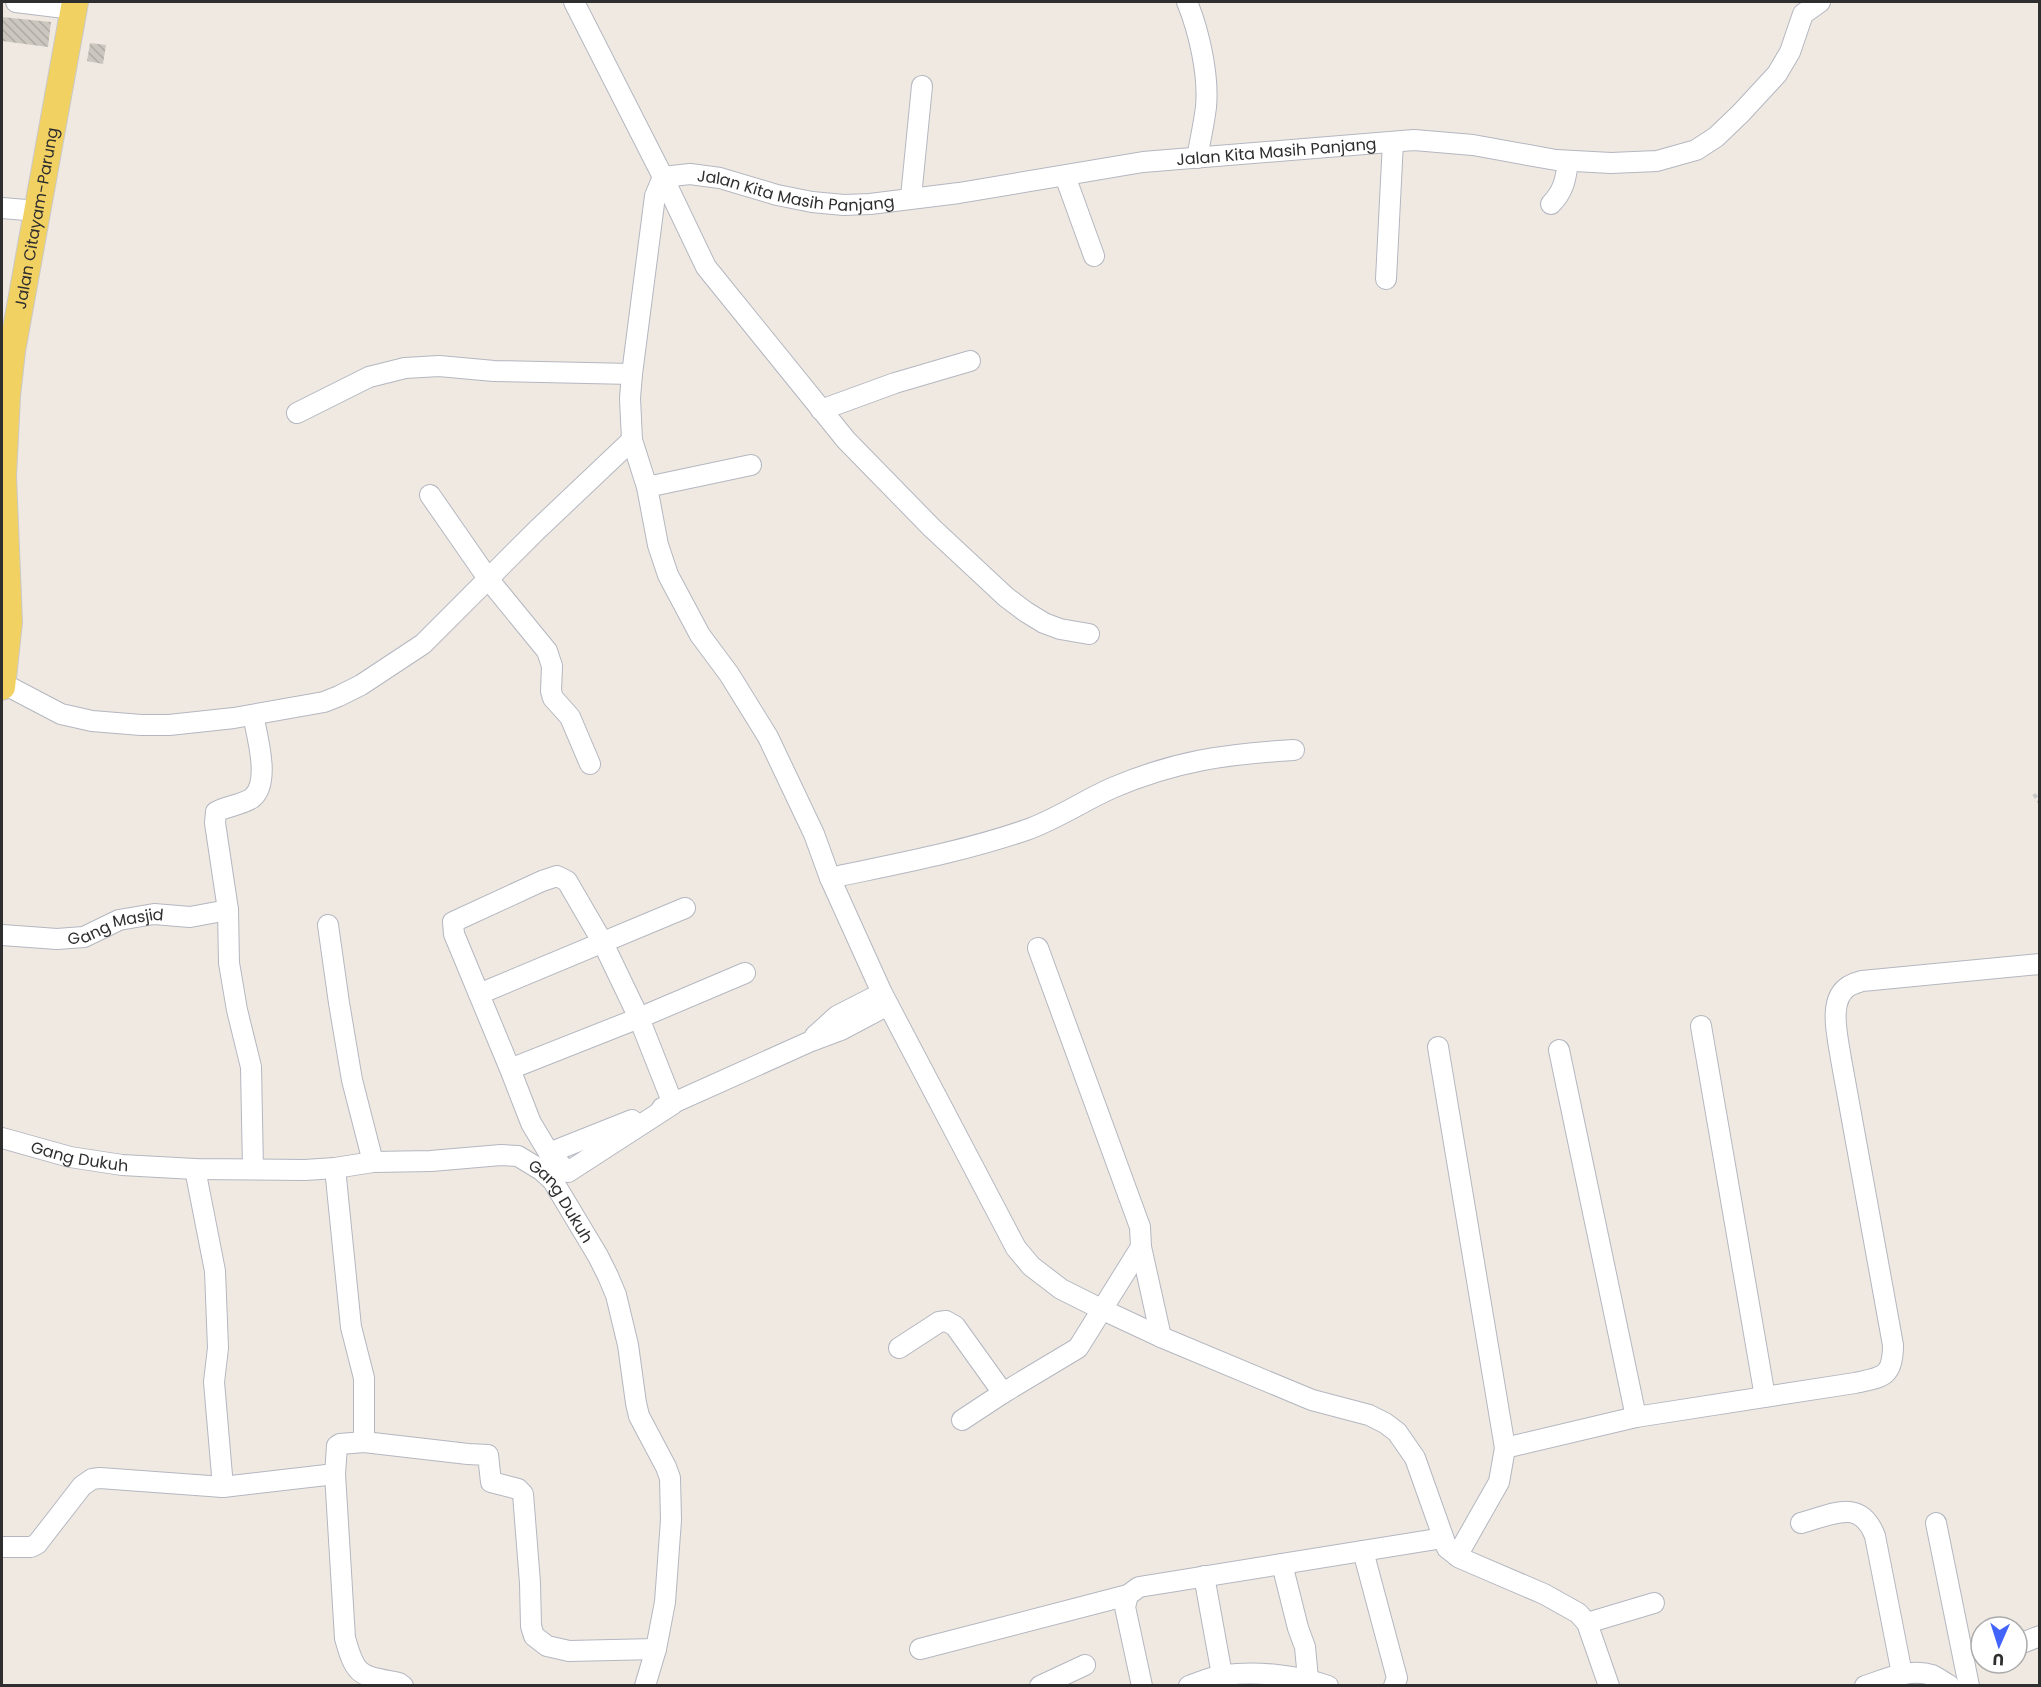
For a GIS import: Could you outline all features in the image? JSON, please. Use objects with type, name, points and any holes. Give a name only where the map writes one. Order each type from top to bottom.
[{"type":"main road","name":"Jalan Citayam-Parung","points":[[2,687],[9,622],[3,528],[7,396],[12,351],[74,5]]},
{"type":"street","points":[[16,2],[74,5]]},
{"type":"street","points":[[574,2],[706,267],[821,410],[846,440],[932,528],[1006,597],[1044,623],[1060,629],[1089,634]]},
{"type":"street","points":[[1187,2],[1193,16],[1206,75],[1206,106],[1197,158]]},
{"type":"street","name":"Jalan Kita Masih Panjang","points":[[663,177],[690,174],[720,178],[777,195],[844,205],[959,193],[1143,162],[1393,142],[1442,141],[1568,161],[1611,163],[1657,161],[1696,150],[1716,137],[1777,74],[1790,52],[1803,14],[1820,2]]},
{"type":"street","points":[[911,197],[922,86]]},
{"type":"street","points":[[1386,279],[1393,142]]},
{"type":"street","points":[[1551,204],[1558,197],[1564,185],[1568,161]]},
{"type":"street","points":[[1065,176],[1094,256]]},
{"type":"street","points":[[663,177],[655,196],[630,398],[632,440],[647,487],[658,545],[668,575],[700,635],[729,674],[768,737],[814,834],[830,878],[885,999],[1016,1248],[1031,1266],[1061,1289],[1101,1309],[1161,1337],[1323,1405],[1369,1415],[1385,1423],[1397,1432],[1415,1458],[1447,1548],[1457,1556],[1556,1600],[1578,1613],[1587,1623],[1609,1686]]},
{"type":"street","points":[[2,208],[38,211]]},
{"type":"street","points":[[821,410],[895,383],[970,361]]},
{"type":"street","points":[[297,413],[369,377],[405,368],[439,366],[494,371],[632,374]]},
{"type":"street","points":[[2,683],[47,708],[92,722],[169,724],[253,715],[324,702],[361,685],[423,644],[537,530],[632,440]]},
{"type":"street","points":[[647,487],[751,465]]},
{"type":"street","points":[[430,495],[489,580],[547,651],[552,666],[553,698],[570,717],[590,764]]},
{"type":"street","points":[[253,715],[262,774],[260,788],[250,800],[219,811],[215,818],[228,910],[229,963],[237,1010],[251,1067],[253,1170]]},
{"type":"street","points":[[830,878],[962,850],[1028,830],[1112,788],[1164,767],[1222,755],[1294,750]]},
{"type":"street","points":[[673,1104],[639,1018],[603,943],[567,881],[557,876],[542,881],[453,922],[454,934],[531,1123],[549,1152],[568,1172],[673,1104],[808,1042],[841,1030],[885,999]]},
{"type":"street","points":[[479,994],[685,908]]},
{"type":"street","name":"Gang Masjid","points":[[2,935],[57,939],[84,937],[119,921],[154,914],[190,917],[228,910]]},
{"type":"street","points":[[328,925],[352,1080],[373,1162]]},
{"type":"street","points":[[1038,948],[1140,1227],[1141,1247],[1161,1337]]},
{"type":"street","points":[[1506,1448],[1636,1417],[1882,1377],[1891,1367],[1893,1345],[1841,1059],[1836,1012],[1841,994],[1848,986],[1862,981],[2040,964]]},
{"type":"street","points":[[510,1069],[745,974]]},
{"type":"street","points":[[1701,1026],[1765,1397]]},
{"type":"street","points":[[1438,1047],[1506,1448],[1499,1482],[1457,1556]]},
{"type":"street","points":[[1559,1050],[1636,1417]]},
{"type":"street","name":"Gang Dukuh","points":[[2,1138],[90,1161],[122,1165],[195,1169],[305,1170],[373,1162],[431,1161],[501,1155],[518,1156],[541,1170],[553,1181],[598,1256],[616,1295],[628,1345],[639,1416],[670,1478],[671,1521],[665,1602],[656,1649],[645,1686]]},
{"type":"street","points":[[335,1168],[351,1327],[364,1378],[364,1442]]},
{"type":"street","points":[[195,1169],[216,1278],[218,1348],[214,1382],[223,1487]]},
{"type":"street","points":[[962,1420],[1078,1348],[1141,1247]]},
{"type":"street","points":[[899,1348],[939,1322],[946,1321],[955,1326],[1003,1393]]},
{"type":"street","points":[[403,1686],[399,1683],[367,1677],[357,1670],[351,1660],[345,1638],[335,1474],[338,1445],[364,1442],[468,1455],[487,1455],[491,1482],[522,1491],[530,1583],[531,1631],[547,1646],[569,1650],[656,1649]]},
{"type":"street","points":[[2,1547],[31,1547],[37,1544],[82,1486],[92,1479],[223,1487],[335,1474]]},
{"type":"street","points":[[1801,1523],[1850,1510],[1862,1515],[1870,1523],[1875,1536],[1902,1674]]},
{"type":"street","points":[[1936,1523],[1969,1660]]},
{"type":"street","points":[[920,1649],[1128,1595],[1139,1587],[1443,1538]]},
{"type":"street","points":[[1363,1551],[1397,1678],[1394,1686]]},
{"type":"street","points":[[1282,1564],[1305,1647],[1308,1679]]},
{"type":"street","points":[[1204,1576],[1222,1675]]},
{"type":"street","points":[[1128,1595],[1125,1607],[1142,1686]]},
{"type":"street","points":[[1587,1623],[1654,1603]]},
{"type":"street","points":[[1040,1686],[1084,1665]]},
{"type":"street","points":[[1189,1686],[1222,1675],[1246,1673],[1308,1679],[1328,1686]]},
{"type":"street","points":[[1865,1686],[1902,1674],[1932,1675],[1948,1685],[1969,1674]]},
{"type":"path","points":[[2034,794],[2040,804]]},
{"type":"building","points":[[2,17],[51,22],[48,47],[2,41]]},
{"type":"building","points":[[90,43],[106,45],[103,64],[87,61]]}]
